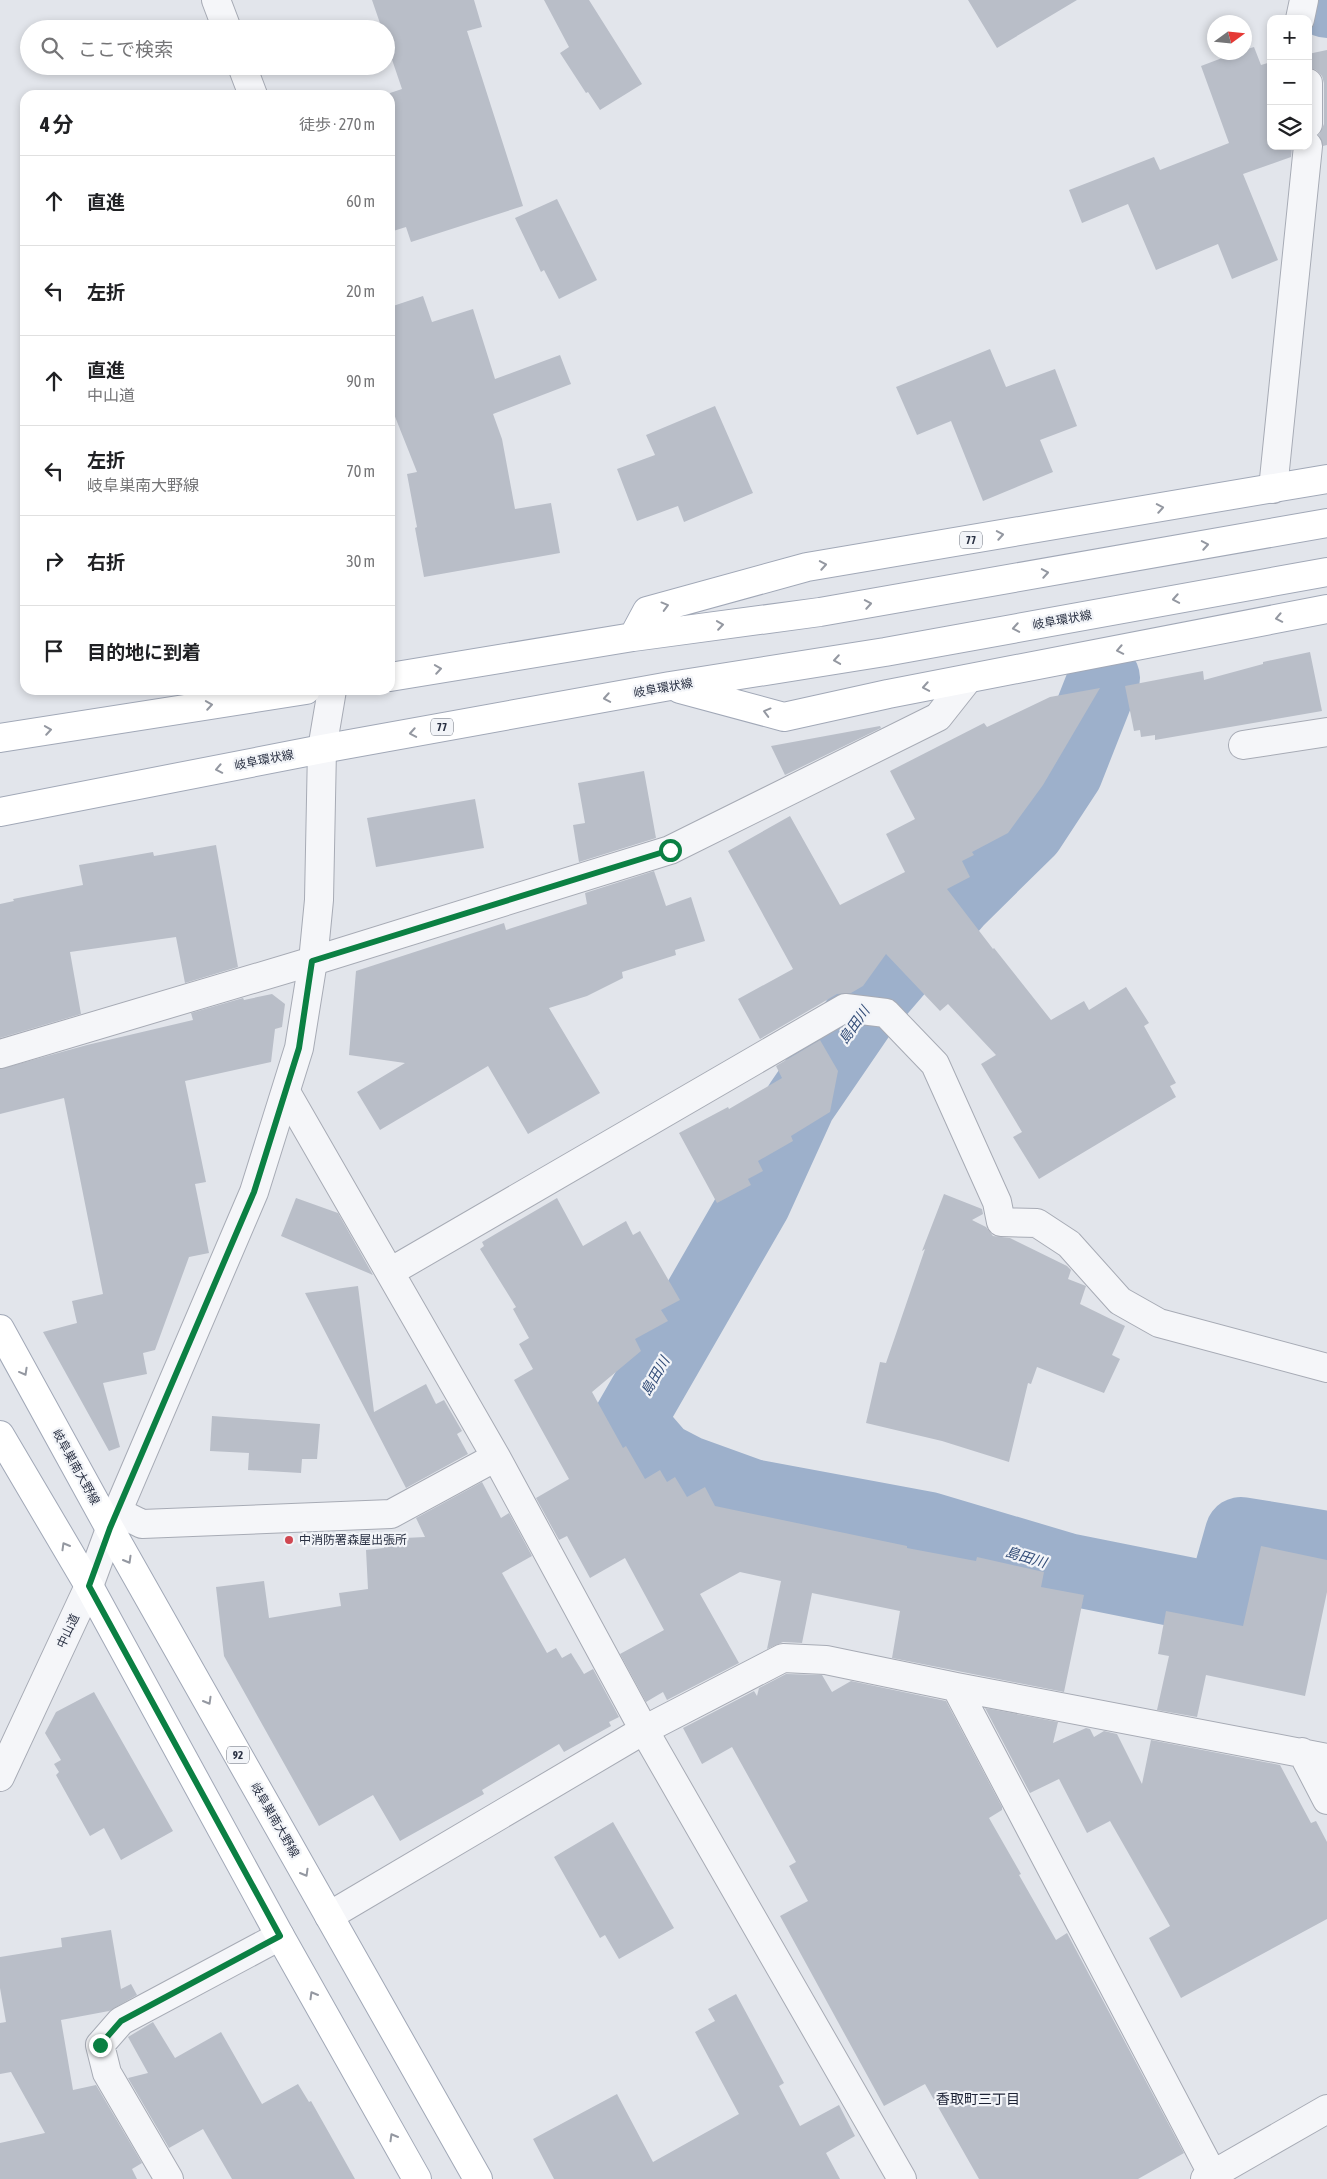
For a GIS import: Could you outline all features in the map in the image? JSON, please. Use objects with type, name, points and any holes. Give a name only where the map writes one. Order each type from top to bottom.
[{"type":"main road","name":"77","points":[[633,637],[647,611],[807,567],[1327,479]]},
{"type":"main road","points":[[395,675],[633,637],[820,612],[1327,523]]},
{"type":"main road","name":"岐阜環状線","points":[[0,812],[322,749],[670,686],[885,652],[1327,572]]},
{"type":"main road","name":"77","points":[[670,686],[784,717],[888,694],[1327,610]]},
{"type":"main road","points":[[0,738],[274,695]]},
{"type":"main road","name":"岐阜巣南大野線","points":[[0,1329],[114,1520],[329,1916],[478,2179]]},
{"type":"main road","points":[[0,1435],[89,1586],[280,1936],[417,2179]]},
{"type":"street","points":[[216,0],[224,20]]},
{"type":"street","points":[[1301,15],[1304,0]]},
{"type":"street","points":[[245,75],[251,90]]},
{"type":"street","points":[[1273,489],[1308,150]]},
{"type":"street","points":[[0,1054],[312,961],[670,850],[938,717],[968,679]]},
{"type":"street","points":[[322,749],[331,695]]},
{"type":"street","points":[[1243,745],[1327,732]]},
{"type":"street","name":"中山道","points":[[0,1777],[89,1586],[114,1520],[254,1192],[286,1092],[299,1048],[312,961],[318,900],[322,749]]},
{"type":"street","points":[[390,1272],[845,1008],[886,1013],[935,1064],[997,1202],[1001,1222],[1037,1223],[1069,1244],[1120,1301],[1159,1322],[1327,1368]]},
{"type":"street","points":[[286,1092],[496,1456],[644,1730],[902,2179]]},
{"type":"street","points":[[114,1520],[142,1524],[391,1514],[496,1456]]},
{"type":"street","points":[[329,1916],[644,1730],[783,1658],[826,1660],[956,1687],[1315,1755],[1327,1800]]},
{"type":"street","points":[[956,1687],[1211,2178],[1327,2109]]},
{"type":"street","points":[[168,2179],[107,2073],[100,2045],[121,2021],[280,1936]]},
{"type":"building","points":[[372,0],[474,0],[482,27],[467,31],[523,206],[411,242],[406,227],[395,230],[395,91],[402,89],[395,68],[395,20],[379,20]]},
{"type":"building","points":[[544,0],[589,0],[642,84],[600,110],[588,92],[586,93],[560,53],[569,47]]},
{"type":"building","points":[[968,0],[1077,0],[997,48]]},
{"type":"building","points":[[1254,47],[1261,65],[1267,63],[1267,150],[1292,150],[1291,157],[1243,174],[1278,260],[1232,279],[1218,244],[1156,270],[1128,204],[1082,223],[1069,190],[1154,157],[1160,170],[1229,143],[1201,66],[1217,60],[1252,60],[1252,48]]},
{"type":"building","points":[[1327,50],[1327,145],[1323,146],[1319,135],[1324,124],[1324,83],[1322,76],[1312,68],[1312,53]]},
{"type":"building","points":[[557,199],[597,280],[559,299],[544,270],[541,272],[515,218]]},
{"type":"building","points":[[423,296],[432,322],[473,309],[495,379],[560,355],[571,384],[493,414],[502,439],[515,509],[551,503],[560,553],[424,577],[407,474],[417,472],[395,417],[395,305]]},
{"type":"building","points":[[990,349],[1006,387],[1055,369],[1077,426],[1040,440],[1053,472],[983,501],[951,421],[917,435],[896,387]]},
{"type":"building","points":[[715,406],[753,493],[684,522],[678,506],[637,521],[617,469],[655,455],[646,435]]},
{"type":"building","points":[[1310,652],[1322,711],[1155,740],[1155,735],[1141,737],[1140,730],[1134,731],[1125,686],[1203,671],[1204,680],[1263,664],[1263,662]]},
{"type":"building","points":[[1100,688],[1043,785],[1008,833],[972,852],[974,855],[962,861],[970,877],[947,889],[1051,1020],[1084,1001],[1089,1010],[1126,987],[1149,1023],[1144,1026],[1176,1083],[1170,1086],[1176,1097],[1039,1179],[1013,1137],[1022,1132],[981,1064],[996,1055],[948,1004],[940,1011],[886,954],[863,986],[851,993],[837,994],[760,1039],[738,999],[793,969],[728,851],[790,816],[840,905],[905,872],[886,834],[915,819],[890,771],[984,723],[987,727],[1050,697]]},
{"type":"building","points":[[880,726],[881,728],[785,775],[771,746]]},
{"type":"building","points":[[644,771],[656,838],[579,862],[573,825],[585,823],[578,783]]},
{"type":"building","points":[[475,799],[484,848],[376,867],[367,818]]},
{"type":"building","points":[[216,845],[238,967],[185,983],[176,937],[70,952],[81,1014],[0,1038],[0,904],[14,901],[13,899],[83,885],[79,865],[153,852],[154,856]]},
{"type":"building","points":[[654,871],[666,906],[691,897],[705,941],[675,950],[676,955],[622,972],[623,978],[587,996],[549,1008],[600,1093],[528,1134],[488,1066],[380,1130],[357,1092],[405,1063],[349,1055],[356,971],[504,923],[506,930],[587,904],[585,893]]},
{"type":"building","points":[[272,994],[285,1004],[282,1027],[275,1029],[271,1062],[185,1081],[206,1182],[195,1184],[209,1253],[189,1257],[155,1350],[143,1353],[147,1374],[103,1383],[120,1447],[109,1451],[43,1332],[77,1323],[72,1301],[103,1294],[64,1098],[0,1114],[0,1069],[87,1045],[193,1020],[191,1013],[243,998],[244,1000]]},
{"type":"building","points":[[820,1040],[838,1071],[830,1112],[791,1136],[793,1141],[758,1161],[763,1171],[748,1179],[751,1185],[717,1203],[679,1133],[728,1107],[729,1109],[782,1078],[776,1066]]},
{"type":"building","points":[[944,1194],[982,1209],[983,1214],[972,1220],[986,1227],[993,1236],[1010,1238],[1067,1266],[1071,1270],[1068,1279],[1086,1286],[1080,1304],[1125,1326],[1112,1355],[1120,1359],[1104,1393],[1037,1367],[1031,1384],[1028,1383],[1009,1462],[942,1441],[866,1423],[880,1362],[886,1363],[925,1249],[922,1251]]},
{"type":"building","points":[[296,1198],[338,1213],[373,1275],[281,1236]]},
{"type":"building","points":[[557,1198],[583,1246],[626,1221],[633,1235],[640,1231],[680,1300],[661,1310],[668,1321],[635,1339],[641,1351],[592,1392],[623,1448],[626,1446],[645,1479],[660,1470],[667,1482],[675,1477],[687,1497],[705,1487],[715,1506],[907,1546],[907,1548],[976,1561],[977,1557],[1044,1572],[1041,1587],[1084,1595],[1064,1692],[892,1658],[900,1611],[812,1593],[802,1643],[783,1642],[767,1649],[781,1581],[740,1572],[700,1594],[739,1663],[667,1700],[663,1692],[646,1702],[620,1654],[664,1630],[625,1558],[590,1578],[567,1536],[559,1540],[536,1498],[569,1479],[514,1380],[533,1369],[519,1344],[529,1338],[513,1309],[516,1307],[480,1249],[484,1246],[482,1242]]},
{"type":"building","points":[[358,1286],[374,1412],[426,1384],[436,1404],[444,1400],[462,1431],[457,1434],[468,1454],[406,1488],[305,1293]]},
{"type":"building","points":[[212,1416],[320,1424],[317,1459],[302,1459],[301,1473],[248,1470],[249,1453],[210,1451]]},
{"type":"building","points":[[482,1482],[501,1518],[509,1513],[532,1556],[502,1573],[547,1653],[556,1648],[562,1658],[571,1653],[584,1674],[593,1669],[619,1717],[609,1722],[611,1726],[564,1752],[559,1744],[482,1790],[484,1794],[400,1841],[373,1795],[319,1826],[224,1656],[216,1587],[264,1581],[269,1618],[341,1606],[339,1593],[368,1589],[366,1550],[384,1548],[384,1539],[425,1537],[416,1518]]},
{"type":"building","points":[[1261,1546],[1327,1560],[1327,1592],[1305,1696],[1206,1675],[1197,1717],[1157,1710],[1169,1656],[1158,1654],[1166,1611],[1243,1626]]},
{"type":"building","points":[[786,1674],[822,1675],[832,1692],[851,1681],[946,1701],[1002,1807],[1002,1810],[989,1818],[1021,1874],[1019,1875],[1056,1940],[1067,1933],[1184,2153],[1138,2179],[979,2179],[925,2084],[884,2106],[780,1916],[808,1901],[789,1866],[796,1862],[732,1747],[702,1764],[683,1728],[754,1691],[757,1696],[759,1688]]},
{"type":"building","points":[[94,1692],[173,1831],[121,1860],[104,1828],[90,1836],[56,1775],[59,1772],[54,1764],[61,1760],[45,1733],[56,1712]]},
{"type":"building","points":[[985,1708],[1058,1722],[1053,1743],[1086,1728],[1090,1729],[1094,1737],[1104,1731],[1117,1734],[1142,1784],[1151,1740],[1280,1765],[1311,1823],[1316,1821],[1327,1842],[1327,1919],[1181,1998],[1149,1938],[1170,1926],[1110,1821],[1087,1833],[1059,1779],[1030,1793]]},
{"type":"building","points":[[613,1822],[674,1928],[619,1959],[605,1935],[600,1938],[554,1857]]},
{"type":"building","points":[[111,1930],[121,1989],[131,1984],[137,1995],[109,2011],[61,2020],[73,2090],[96,2085],[142,2163],[132,2169],[137,2179],[0,2179],[0,2143],[45,2133],[11,2072],[0,2074],[0,2023],[6,2022],[0,1988],[0,1957],[62,1947],[61,1938]]},
{"type":"building","points":[[736,1994],[784,2083],[779,2086],[800,2126],[839,2105],[855,2136],[826,2153],[840,2179],[554,2179],[533,2139],[617,2094],[653,2162],[739,2114],[695,2032],[715,2021],[708,2009]]},
{"type":"building","points":[[153,2022],[175,2058],[221,2032],[262,2104],[298,2084],[309,2102],[311,2101],[355,2179],[232,2179],[203,2129],[169,2148],[128,2078],[148,2073],[128,2037]]},
{"type":"waterway","name":"島田川","points":[[1104,678],[1067,772],[1029,830],[958,900],[865,1008],[800,1103],[755,1202],[629,1421],[661,1458],[686,1471],[752,1495],[929,1528],[1067,1569],[1222,1600],[1241,1533],[1327,1547]]},
{"type":"place","name":"中消防署森屋出張所","points":[[289,1540]]},
{"type":"district","name":"香取町三丁目","points":[[978,2099]]},
{"type":"route","points":[[100,2045],[121,2021],[280,1936],[89,1586],[110,1528],[254,1192],[299,1048],[312,961],[670,850]]}]
